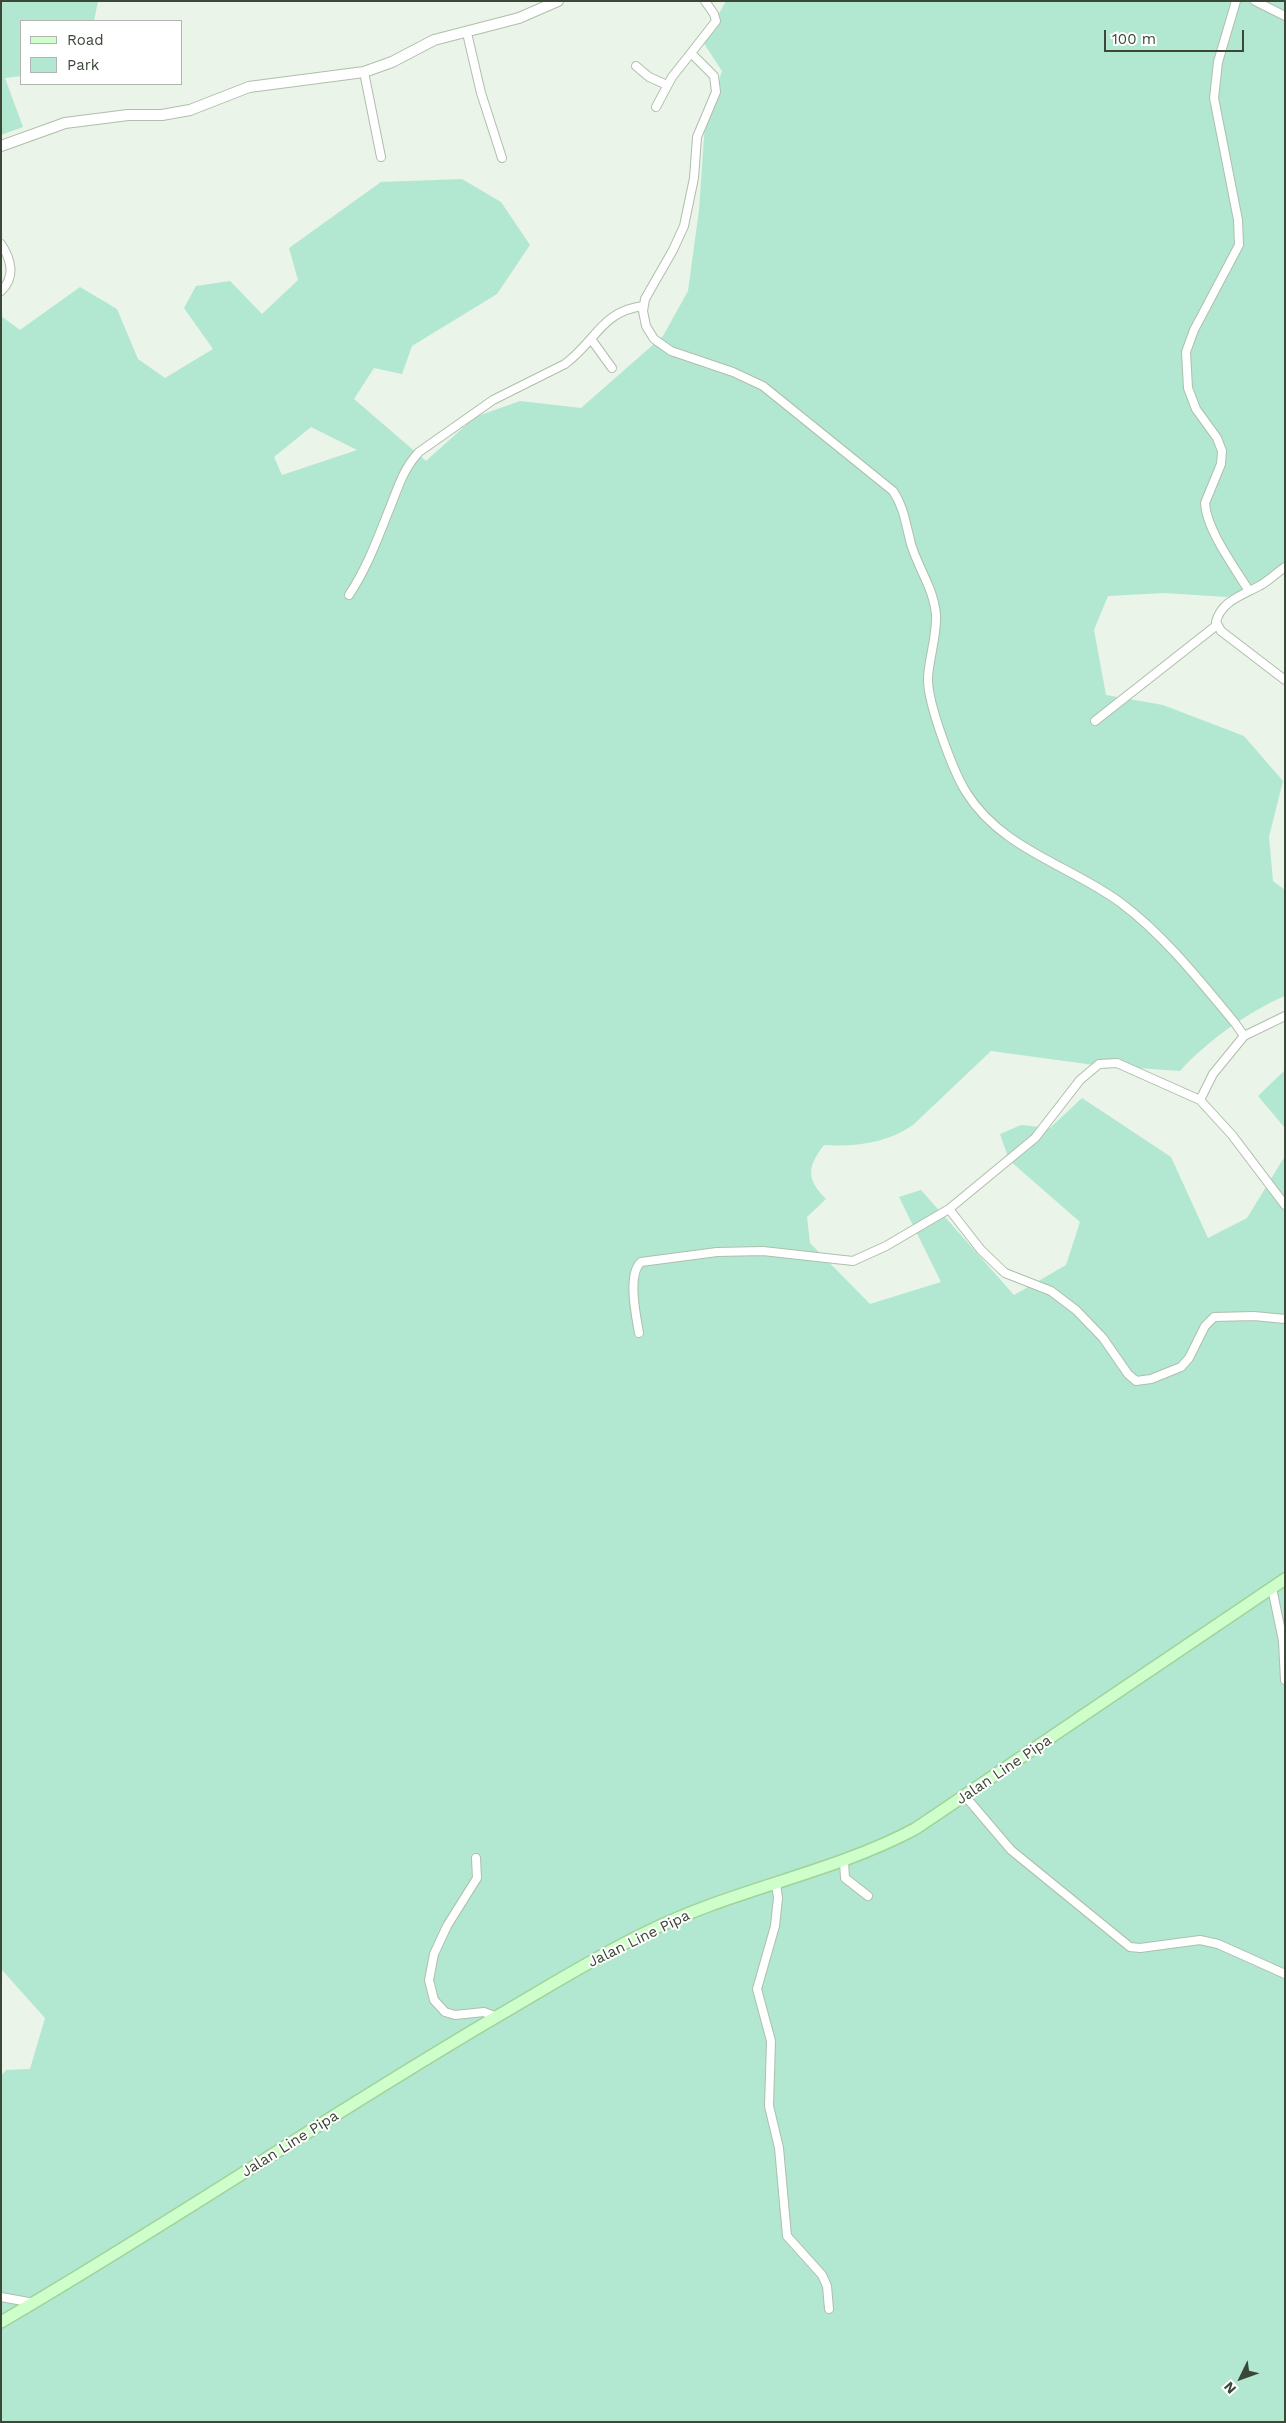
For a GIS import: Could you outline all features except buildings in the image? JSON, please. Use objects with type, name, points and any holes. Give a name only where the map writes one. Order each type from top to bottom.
[{"type":"main road","name":"Jalan Line Pipa","points":[[1,2322],[182,2213],[427,2057],[647,1932],[706,1906],[879,1848],[915,1830],[1285,1579]]},
{"type":"street","points":[[1,146],[65,123],[128,115],[162,115],[190,110],[249,87],[364,72],[392,62],[434,40],[519,18],[558,1]]},
{"type":"street","points":[[656,106],[667,85],[716,21],[714,14],[705,1]]},
{"type":"street","points":[[1236,1],[1218,62],[1214,98],[1238,220],[1238,245],[1194,330],[1186,352],[1185,364],[1188,388],[1196,409],[1217,438],[1222,450],[1221,464],[1205,503],[1205,510],[1224,549],[1249,591]]},
{"type":"street","points":[[1255,1],[1285,16]]},
{"type":"street","points":[[467,33],[482,93],[502,158]]},
{"type":"street","points":[[691,53],[714,76],[716,92],[697,137],[694,178],[684,226],[674,250],[648,291],[643,306],[647,330],[665,347],[677,354],[733,372],[758,383],[893,491],[900,502],[914,551],[932,595],[936,615],[928,679],[929,693],[950,755],[966,792],[985,816],[1020,846],[1092,884],[1141,918],[1219,1004],[1244,1036]]},
{"type":"street","points":[[636,66],[649,77],[667,85]]},
{"type":"street","points":[[364,72],[381,157]]},
{"type":"street","points":[[1,244],[8,256],[11,273],[8,284],[1,291]]},
{"type":"street","points":[[348,595],[370,557],[399,481],[415,456],[492,400],[565,364],[620,311],[643,306]]},
{"type":"street","points":[[590,340],[612,368]]},
{"type":"street","points":[[1094,721],[1217,625],[1221,611],[1234,599],[1285,567]]},
{"type":"street","points":[[1217,625],[1230,638],[1285,680]]},
{"type":"street","points":[[1200,1100],[1218,1068],[1244,1036],[1285,1016]]},
{"type":"street","points":[[639,1333],[634,1272],[641,1262],[717,1252],[764,1251],[853,1262],[886,1246],[949,1209],[1036,1138],[1080,1080],[1100,1064],[1117,1063],[1200,1100],[1232,1135],[1285,1205]]},
{"type":"street","points":[[949,1209],[981,1250],[1005,1273],[1051,1291],[1076,1310],[1103,1338],[1128,1374],[1136,1381],[1151,1379],[1181,1367],[1190,1358],[1205,1326],[1214,1317],[1254,1316],[1285,1319]]},
{"type":"street","points":[[1272,1588],[1283,1641],[1285,1680]]},
{"type":"street","points":[[965,1796],[1011,1850],[1130,1947],[1140,1948],[1200,1940],[1218,1944],[1285,1974]]},
{"type":"street","points":[[476,1858],[477,1878],[447,1926],[434,1954],[429,1980],[430,1990],[438,2007],[446,2012],[455,2015],[484,2012],[498,2017]]},
{"type":"street","points":[[844,1861],[845,1878],[868,1896]]},
{"type":"street","points":[[776,1884],[778,1898],[775,1926],[757,1989],[771,2041],[769,2106],[779,2148],[788,2236],[822,2275],[827,2286],[830,2309]]},
{"type":"street","points":[[1,2298],[34,2303]]},
{"type":"green space","points":[[1,1],[98,1],[94,20],[20,20],[20,76],[5,78],[23,127],[1,135]]},
{"type":"green space","points":[[726,1],[1285,1],[1285,570],[1227,597],[1164,593],[1108,596],[1094,630],[1106,695],[1163,705],[1244,736],[1283,781],[1269,837],[1273,881],[1285,890],[1285,996],[1257,1010],[1215,1038],[1180,1071],[1094,1065],[991,1051],[913,1125],[903,1131],[882,1140],[859,1144],[824,1145],[814,1160],[811,1173],[819,1192],[826,1199],[807,1217],[810,1243],[870,1304],[941,1282],[899,1197],[921,1190],[1014,1295],[1066,1265],[1080,1222],[1009,1160],[1000,1134],[1021,1125],[1050,1128],[1082,1098],[1171,1157],[1208,1238],[1247,1218],[1285,1156],[1285,2422],[1,2422],[1,2076],[6,2070],[30,2069],[45,2018],[1,1969],[1,316],[20,330],[80,287],[117,309],[138,359],[165,378],[213,349],[184,308],[196,286],[230,281],[262,314],[298,280],[289,248],[381,182],[462,179],[501,202],[530,245],[497,294],[412,346],[402,374],[374,368],[354,399],[426,461],[475,417],[520,401],[581,408],[663,336],[688,291],[699,210],[705,123],[722,71],[703,42]],"holes":[[[311,427],[357,450],[282,475],[274,457]]]},
{"type":"green space","points":[[1285,1070],[1285,1128],[1258,1096]]}]
